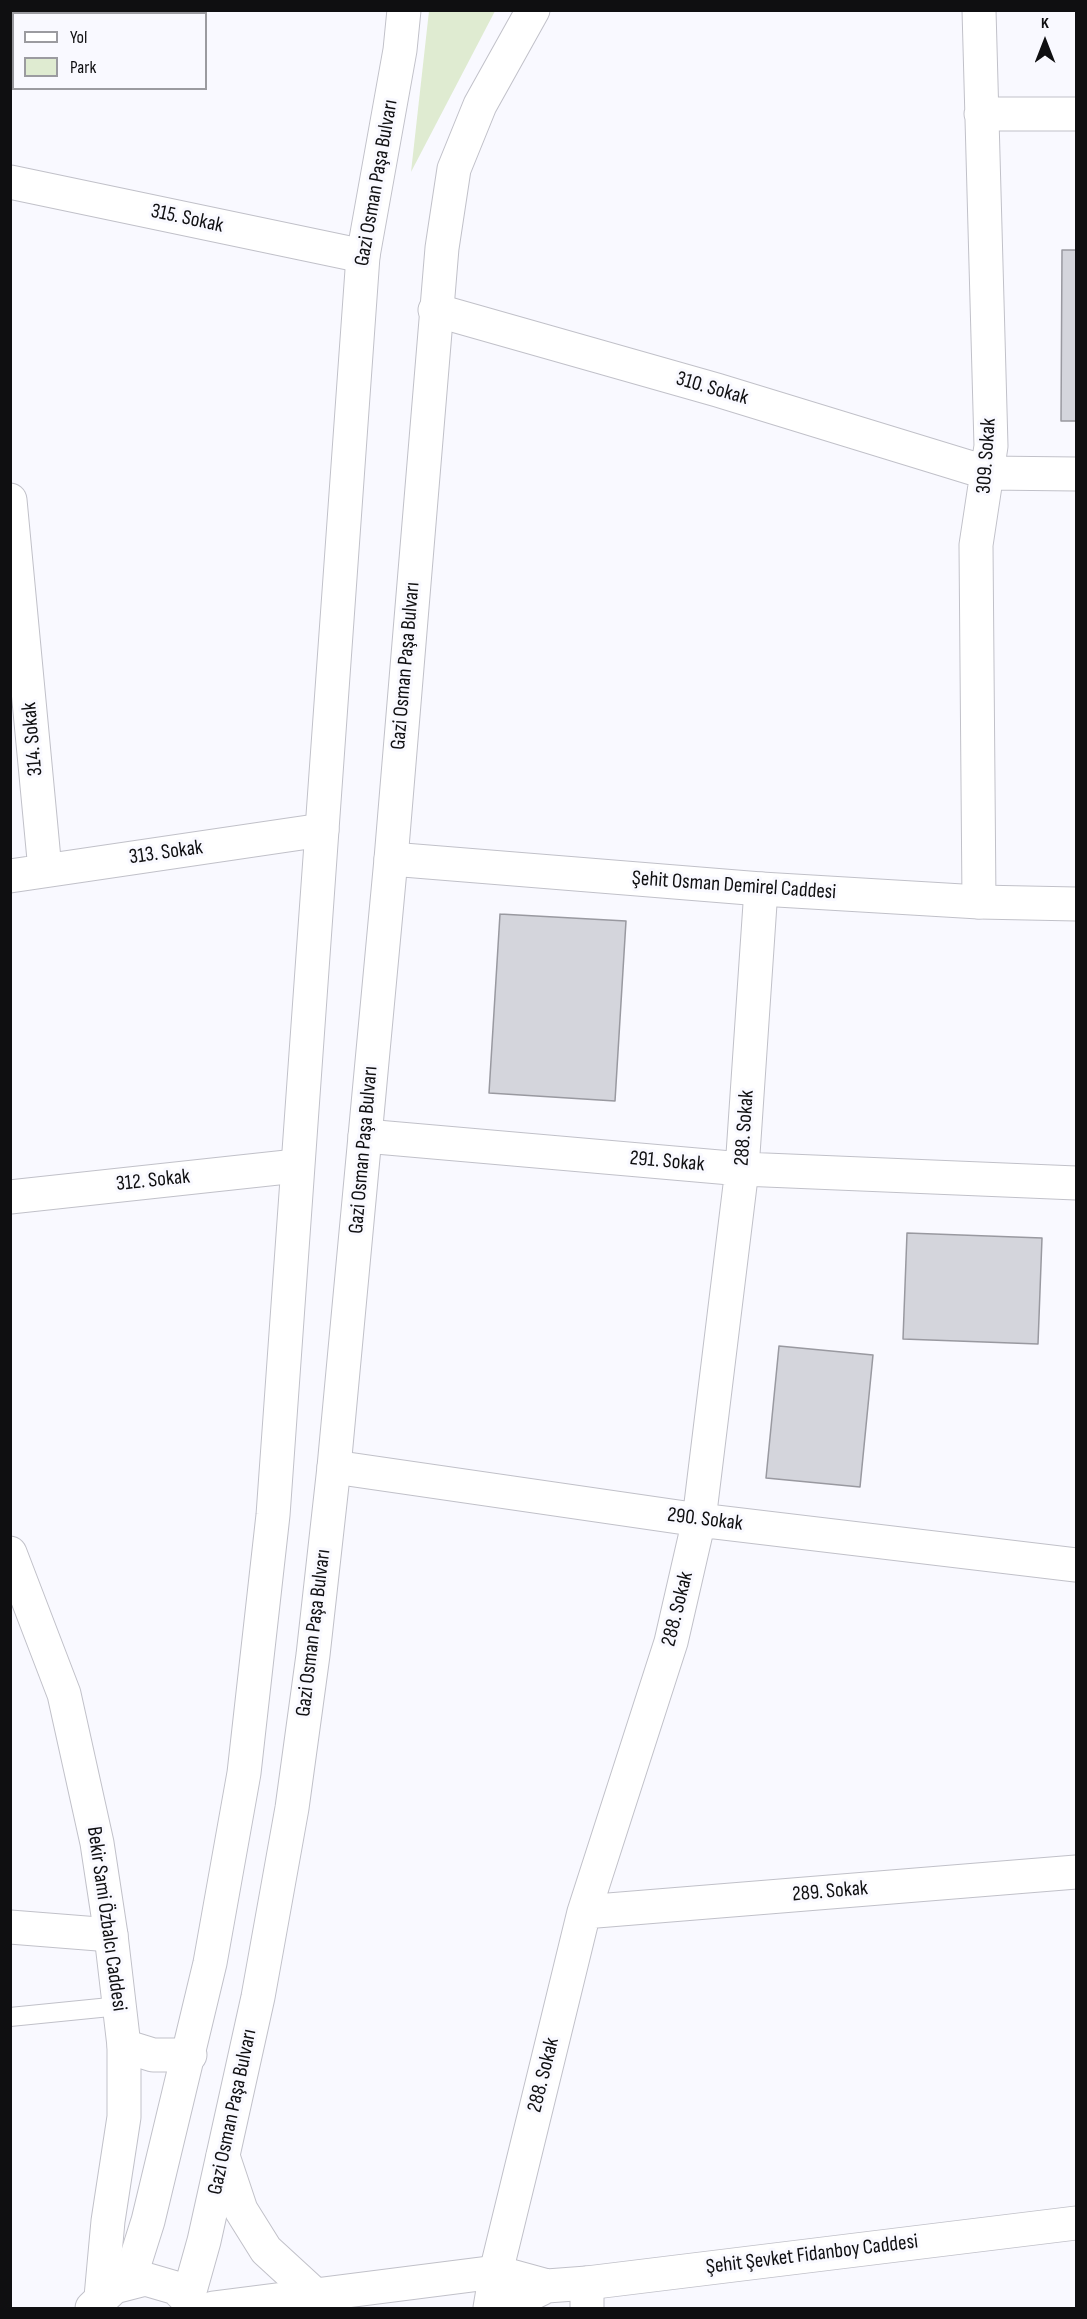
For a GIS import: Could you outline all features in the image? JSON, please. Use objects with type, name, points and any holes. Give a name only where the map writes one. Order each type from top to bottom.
[{"type":"street","name":"Gazi Osman Paşa Bulvarı","points":[[107,2296],[148,2221],[190,2055],[227,1878],[244,1773],[273,1515],[296,1166],[363,256],[400,50],[404,10]]},
{"type":"street","name":"Gazi Osman Paşa Bulvarı","points":[[199,2305],[223,2156],[258,1997],[292,1808],[313,1655],[334,1467],[391,859],[435,310],[454,169],[480,105],[533,10]]},
{"type":"street","name":"309. Sokak","points":[[979,10],[991,446],[976,545],[979,902]]},
{"type":"street","points":[[981,114],[1077,114]]},
{"type":"street","name":"315. Sokak","points":[[10,182],[363,256]]},
{"type":"street","name":"310. Sokak","points":[[435,310],[717,390],[988,473],[1077,474]]},
{"type":"street","name":"314. Sokak","points":[[10,500],[45,870]]},
{"type":"street","name":"313. Sokak","points":[[10,876],[322,830]]},
{"type":"street","name":"Şehit Osman Demirel Caddesi","points":[[391,859],[761,889],[979,902],[1077,904]]},
{"type":"street","name":"288. Sokak","points":[[490,2308],[496,2272],[584,1912],[671,1642],[699,1520],[742,1168],[761,889]]},
{"type":"street","name":"291. Sokak","points":[[365,1136],[742,1168],[1077,1183]]},
{"type":"street","name":"312. Sokak","points":[[10,1197],[296,1166]]},
{"type":"street","name":"290. Sokak","points":[[334,1467],[699,1520],[1077,1565]]},
{"type":"street","name":"Bekir Sami Özbalcı Caddesi","points":[[10,1553],[64,1694],[97,1843],[111,1935],[124,2046],[124,2117],[108,2221],[107,2296]]},
{"type":"street","name":"289. Sokak","points":[[584,1912],[1077,1872]]},
{"type":"street","points":[[10,1927],[111,1935]]},
{"type":"street","points":[[124,2046],[153,2055],[190,2055]]},
{"type":"street","points":[[223,2156],[241,2210],[266,2250],[315,2295]]},
{"type":"street","name":"Şehit Şevket Fidanboy Caddesi","points":[[547,2286],[587,2296],[1077,2223]]},
{"type":"street","points":[[107,2296],[145,2279],[176,2288],[199,2305],[315,2295],[496,2272],[547,2286]]},
{"type":"street","points":[[502,2308],[547,2286]]},
{"type":"lane","points":[[10,2017],[120,2006]]},
{"type":"green space","points":[[429,11],[495,11],[411,172]]},
{"type":"building","points":[[1062,250],[1076,250],[1076,421],[1061,421]]},
{"type":"building","points":[[500,914],[626,921],[615,1101],[489,1093]]},
{"type":"building","points":[[907,1233],[1042,1238],[1038,1344],[903,1339]]},
{"type":"building","points":[[779,1346],[873,1355],[860,1487],[766,1478]]}]
